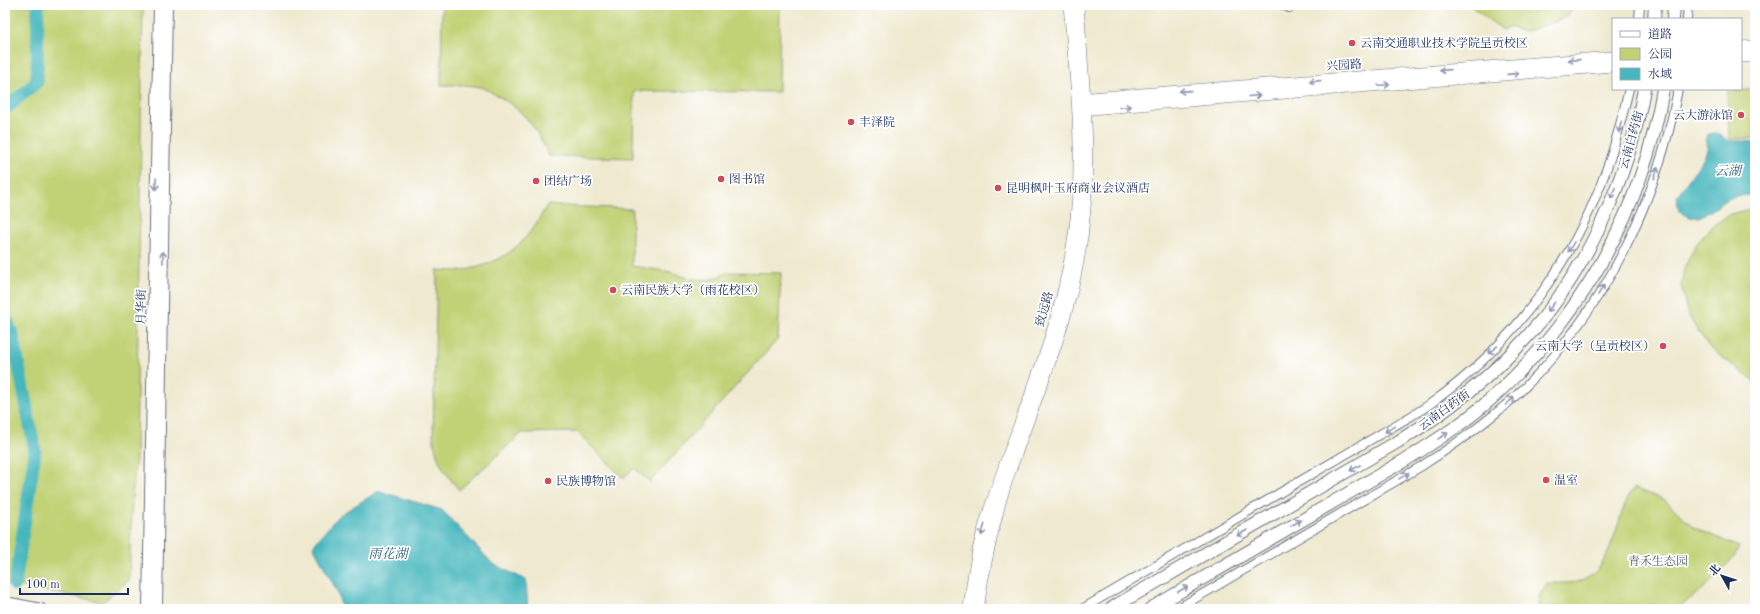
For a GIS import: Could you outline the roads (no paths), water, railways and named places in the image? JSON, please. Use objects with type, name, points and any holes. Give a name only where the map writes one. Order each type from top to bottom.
[{"type":"main road","name":"致远路","points":[[978,609],[982,576],[1002,498],[1057,342],[1079,257],[1085,209],[1087,169],[1069,5]]},
{"type":"main road","name":"致远路","points":[[969,609],[974,574],[982,536],[994,496],[1049,340],[1062,298],[1071,256],[1077,208],[1081,105],[1078,5]]},
{"type":"main road","points":[[1654,18],[1655,5]]},
{"type":"main road","points":[[1673,18],[1674,5]]},
{"type":"main road","points":[[1742,47],[1755,46]]},
{"type":"main road","points":[[1742,57],[1755,56]]},
{"type":"main road","name":"兴园路","points":[[1081,105],[1612,57]]},
{"type":"main road","name":"兴园路","points":[[1081,105],[1612,66]]},
{"type":"main road","name":"云南白药街","points":[[1110,609],[1406,438],[1436,418],[1500,366],[1527,337],[1553,305],[1595,235],[1626,162],[1644,90]]},
{"type":"main road","name":"云南白药街","points":[[1150,609],[1412,456],[1451,431],[1492,398],[1528,363],[1565,319],[1591,281],[1615,239],[1634,195],[1645,160],[1663,90]]},
{"type":"street","name":"月华街","points":[[148,609],[159,5]]},
{"type":"street","name":"月华街","points":[[157,609],[167,5]]},
{"type":"street","points":[[1283,5],[1289,8],[1296,5]]},
{"type":"street","points":[[1639,18],[1640,5]]},
{"type":"street","points":[[1688,5],[1688,18]]},
{"type":"street","points":[[1082,609],[1430,404],[1496,347],[1526,314],[1555,273],[1577,236],[1609,164],[1629,90]]},
{"type":"street","points":[[1177,609],[1420,467],[1474,430],[1526,386],[1559,349],[1589,310],[1615,267],[1638,219],[1655,176],[1666,140],[1678,90]]},
{"type":"street","points":[[5,602],[41,609]]},
{"type":"water","name":"云湖","points":[[1713,133],[1719,134],[1728,141],[1755,142],[1755,195],[1736,196],[1730,198],[1703,215],[1689,217],[1682,213],[1678,207],[1676,203],[1677,196],[1704,158],[1708,146],[1705,140],[1707,135]]},
{"type":"water","name":"雨花湖","points":[[379,491],[442,510],[493,564],[526,580],[528,609],[342,609],[337,591],[313,546],[338,516]]},
{"type":"waterway","points":[[5,109],[37,82],[38,5]]},
{"type":"waterway","points":[[5,317],[13,335],[35,452],[15,585]]},
{"type":"place","name":"云南交通职业技术学院呈贡校区","points":[[1352,43]]},
{"type":"place","name":"云大游泳馆","points":[[1741,115]]},
{"type":"place","name":"丰泽院","points":[[851,122]]},
{"type":"place","name":"图书馆","points":[[721,179]]},
{"type":"place","name":"团结广场","points":[[536,181]]},
{"type":"place","name":"昆明枫叶玉府商业会议酒店","points":[[998,188]]},
{"type":"place","name":"云南民族大学（雨花校区）","points":[[613,290]]},
{"type":"place","name":"云南大学（呈贡校区）","points":[[1663,346]]},
{"type":"place","name":"温室","points":[[1546,480]]},
{"type":"place","name":"民族博物馆","points":[[548,481]]},
{"type":"park label","name":"青禾生态园","points":[[1658,561]]}]
